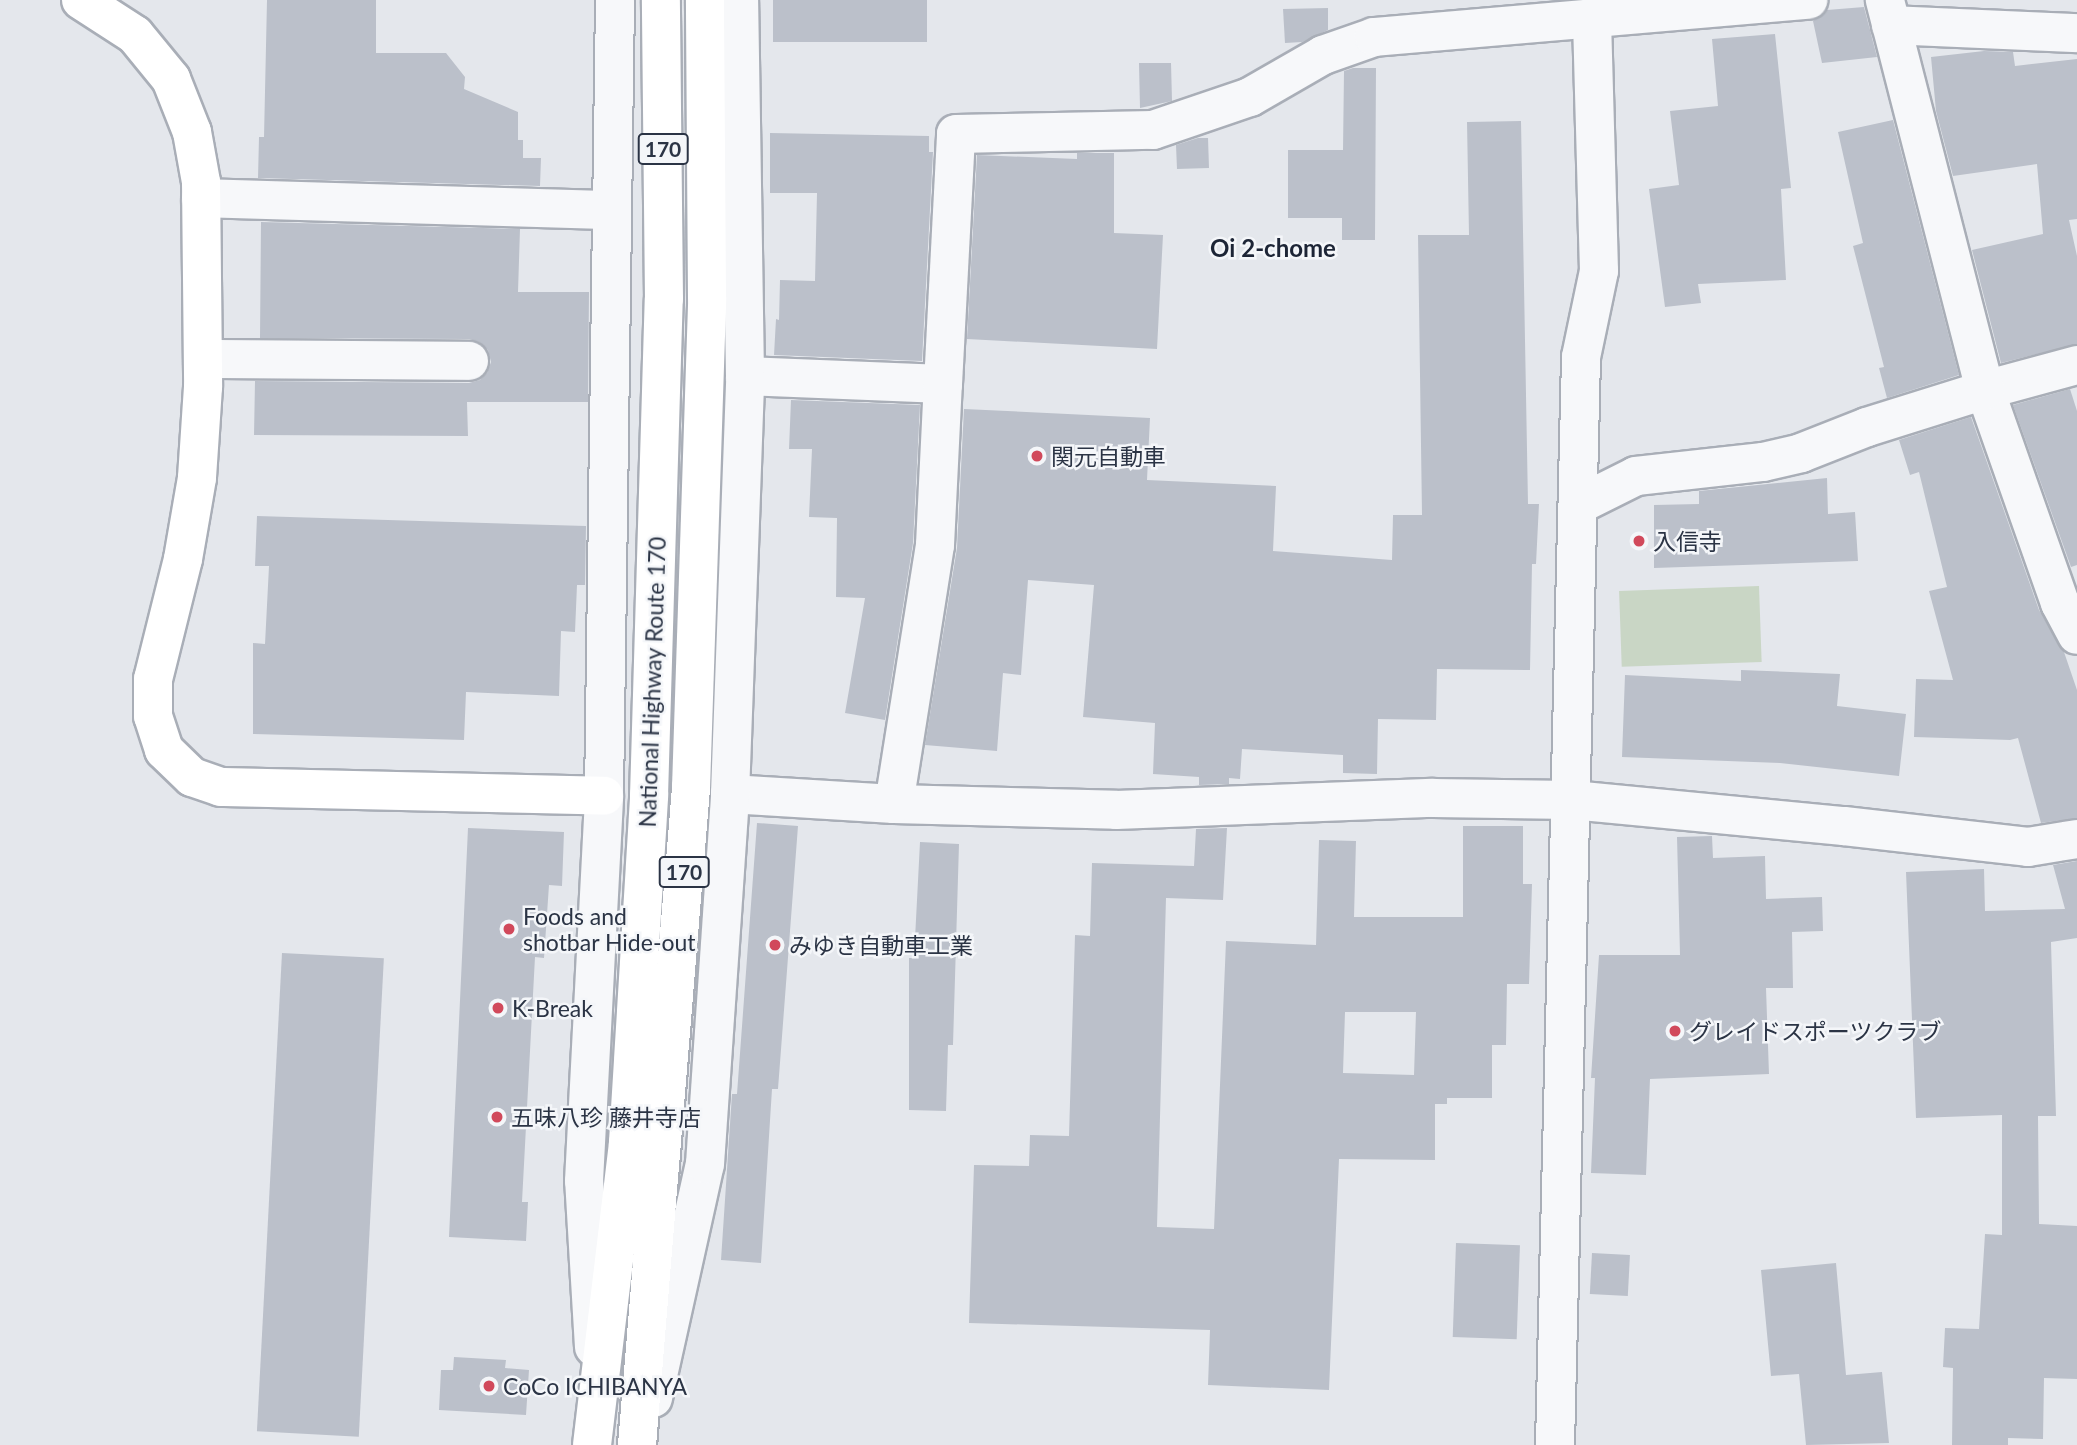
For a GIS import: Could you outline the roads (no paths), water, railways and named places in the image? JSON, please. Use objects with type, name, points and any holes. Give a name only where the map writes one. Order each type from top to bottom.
[{"type":"main road","points":[[81,0],[135,35],[171,79],[192,132],[201,198],[204,359],[197,478],[183,559],[153,680],[153,716],[164,750],[192,777],[221,787],[604,796]]},
{"type":"main road","name":"National Highway Route 170","points":[[592,1445],[628,1142],[646,852],[664,299],[662,0]]},
{"type":"main road","name":"National Highway Route 170","points":[[637,1445],[691,788],[708,298],[705,0]]},
{"type":"street","points":[[597,1398],[584,1181],[604,796],[615,0]]},
{"type":"street","points":[[643,1445],[705,1164],[730,794],[744,376],[739,0]]},
{"type":"street","points":[[894,804],[935,544],[956,134],[1153,130],[1250,97],[1322,55],[1374,37],[1808,0]]},
{"type":"street","points":[[2071,613],[1985,390],[1888,12],[2077,33]]},
{"type":"street","points":[[1555,1445],[1581,357],[1600,271],[1592,17]]},
{"type":"street","points":[[201,198],[612,210]]},
{"type":"street","points":[[204,359],[469,361]]},
{"type":"street","points":[[1578,505],[1636,476],[1763,462],[1801,453],[1867,427],[2077,365]]},
{"type":"street","points":[[744,376],[943,384]]},
{"type":"street","points":[[730,794],[894,804],[1116,810],[1433,798],[1572,800],[2028,847],[2077,839]]},
{"type":"place","name":"関元自動車","points":[[1037,456]]},
{"type":"place","name":"入信寺","points":[[1639,541]]},
{"type":"place","name":"Foods and shotbar Hide-out","points":[[509,929]]},
{"type":"place","name":"みゆき自動車工業","points":[[775,945]]},
{"type":"place","name":"K-Break","points":[[498,1008]]},
{"type":"place","name":"グレイドスポーツクラブ","points":[[1675,1031]]},
{"type":"place","name":"五味八珍 藤井寺店","points":[[497,1117]]},
{"type":"place","name":"CoCo ICHIBANYA","points":[[489,1386]]},
{"type":"district","name":"Oi 2-chome","points":[[1273,248]]}]
